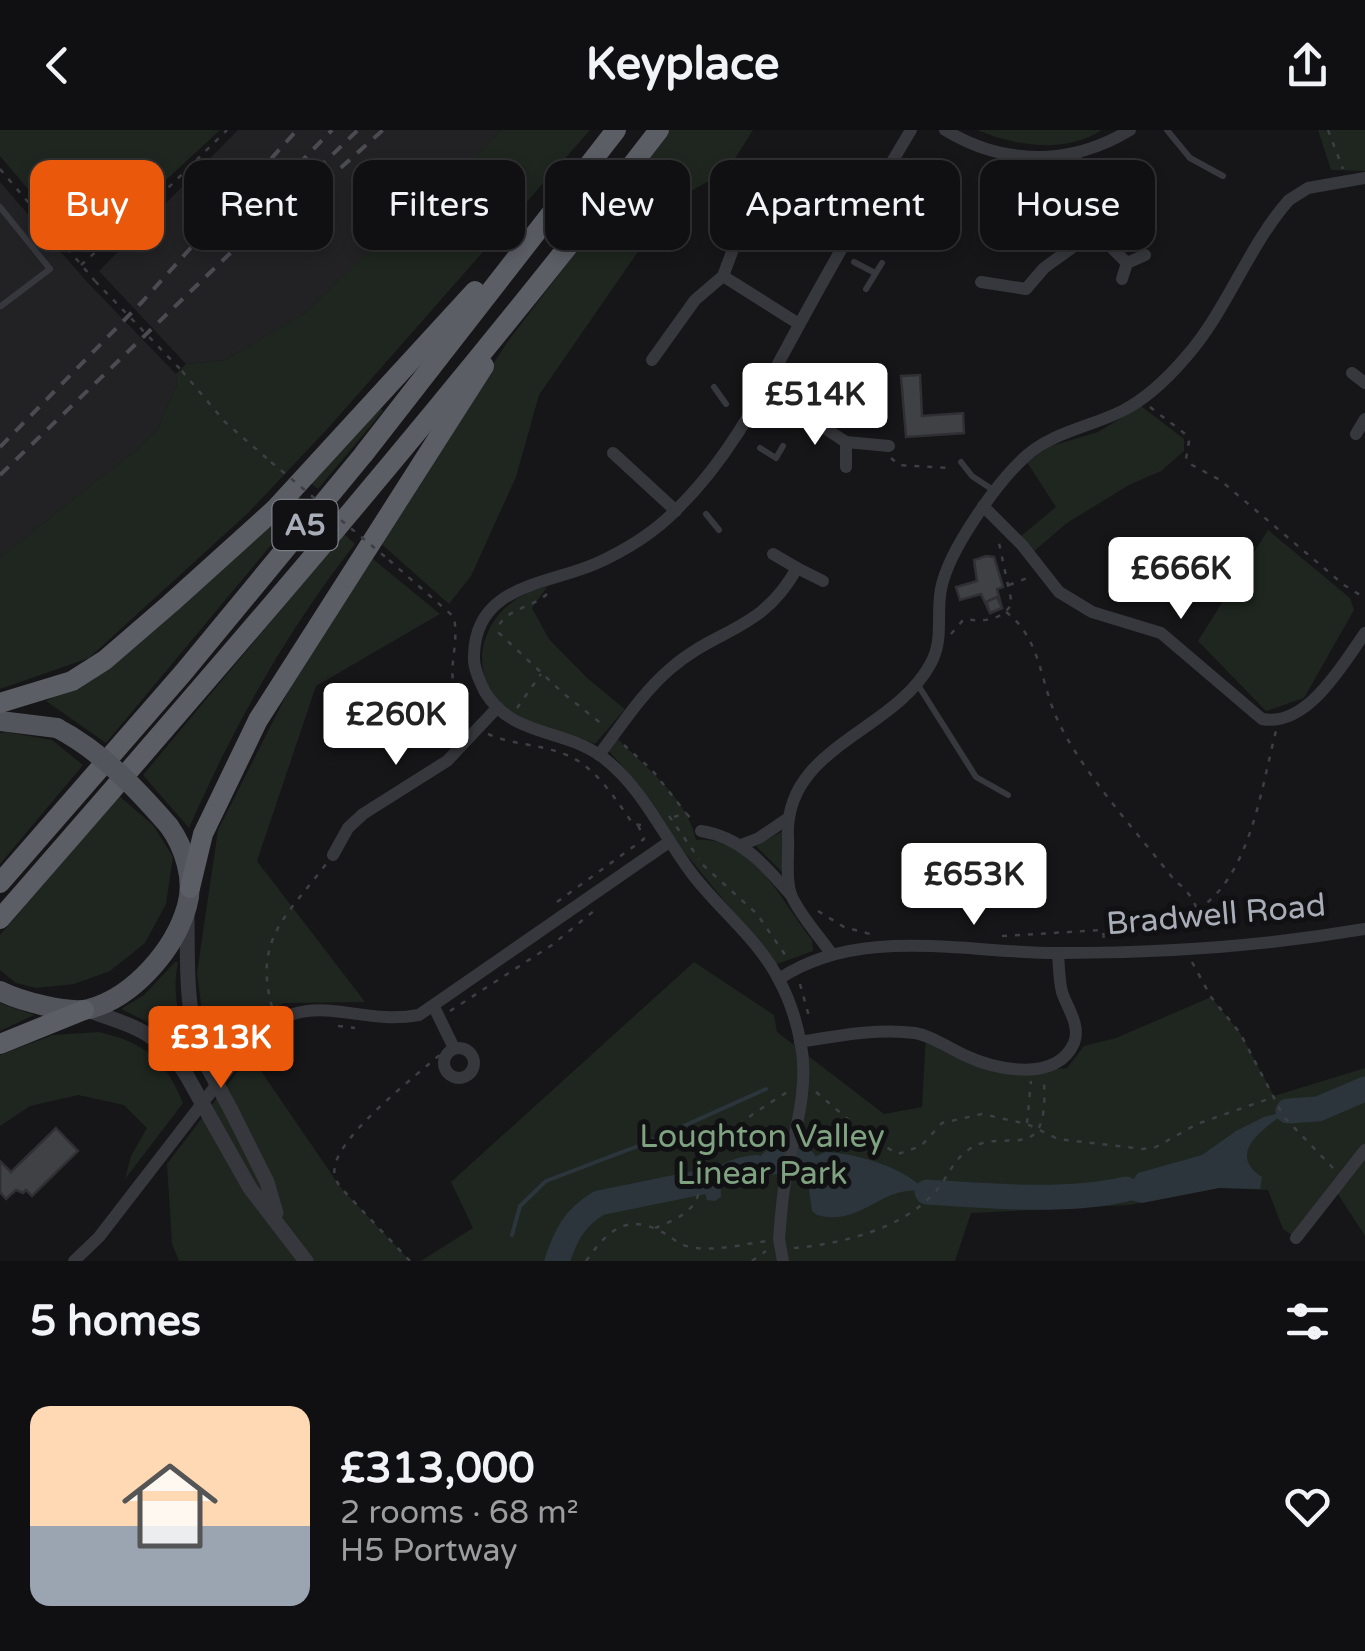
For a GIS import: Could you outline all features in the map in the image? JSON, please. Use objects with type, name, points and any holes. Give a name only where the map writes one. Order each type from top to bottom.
[{"type":"highway","name":"A5","points":[[0,883],[183,673],[364,455],[616,130]]},
{"type":"highway","name":"A5","points":[[0,919],[200,689],[518,311],[659,130]]},
{"type":"highway","points":[[0,703],[72,681],[105,660],[276,508],[595,156]]},
{"type":"highway","points":[[188,897],[203,834],[258,720],[518,311]]},
{"type":"highway","points":[[0,1044],[85,1010]]},
{"type":"main road","points":[[0,720],[56,728],[83,742],[118,772],[169,826],[185,858],[188,897],[165,951],[122,992],[85,1010],[10,996]]},
{"type":"street","points":[[780,1250],[784,1193],[802,1088],[800,1042],[779,979],[669,842],[629,780],[599,755],[510,720],[496,709],[480,682],[474,657],[482,624],[497,601],[522,587],[598,563],[694,500],[714,468],[742,438],[742,414],[764,389],[799,324],[847,258],[911,130]]},
{"type":"street","points":[[945,130],[982,148],[1022,158],[1074,155],[1130,130]]},
{"type":"street","points":[[1074,155],[1075,160]]},
{"type":"street","points":[[790,894],[787,819],[798,784],[812,768],[876,722],[917,684],[936,652],[944,580],[993,490],[1041,445],[1141,400],[1184,359],[1210,328],[1290,200],[1308,188],[1365,178]]},
{"type":"street","points":[[652,360],[695,300],[724,276],[733,250]]},
{"type":"street","points":[[981,282],[1029,295],[1044,268],[1069,250]]},
{"type":"street","points":[[1115,250],[1128,263]]},
{"type":"street","points":[[1122,279],[1128,263],[1145,255]]},
{"type":"street","points":[[724,276],[799,324]]},
{"type":"street","points":[[1352,373],[1365,383]]},
{"type":"street","points":[[764,389],[846,442],[887,446]]},
{"type":"street","points":[[1356,434],[1365,420]]},
{"type":"street","points":[[846,442],[846,467]]},
{"type":"street","points":[[613,453],[676,511]]},
{"type":"street","points":[[983,506],[1022,545],[1060,592],[1092,612],[1161,634],[1253,714],[1268,721],[1279,720],[1322,693],[1365,633]]},
{"type":"street","points":[[773,554],[823,581]]},
{"type":"street","points":[[599,755],[672,667],[751,622],[787,588],[797,568]]},
{"type":"street","points":[[333,855],[348,828],[363,814],[447,761],[496,709]]},
{"type":"street","points":[[741,845],[787,819]]},
{"type":"street","points":[[701,832],[718,834],[741,845],[790,894],[831,953]]},
{"type":"street","points":[[74,1261],[99,1238],[255,1035],[276,1018],[301,1010],[399,1019],[437,1012],[669,842]]},
{"type":"street","points":[[188,897],[188,1005],[193,1032],[267,1182],[278,1222]]},
{"type":"street","name":"Bradwell Road","points":[[779,979],[798,966],[831,953],[880,948],[1058,954],[1188,949],[1300,940],[1365,929]]},
{"type":"street","points":[[800,1042],[892,1030],[926,1035],[967,1057],[1036,1069],[1060,1062],[1074,1042],[1076,1030],[1061,989],[1058,954]]},
{"type":"street","points":[[85,1010],[158,1039],[175,1055],[250,1188],[306,1261]]},
{"type":"street","points":[[437,1012],[453,1046]]},
{"type":"street","points":[[1296,1238],[1365,1150]]},
{"type":"lane","points":[[1167,130],[1190,158],[1223,176]]},
{"type":"lane","points":[[0,207],[50,269],[2,306]]},
{"type":"lane","points":[[847,258],[875,274]]},
{"type":"lane","points":[[866,288],[882,263]]},
{"type":"lane","points":[[714,387],[726,404]]},
{"type":"lane","points":[[760,448],[776,458],[783,446]]},
{"type":"lane","points":[[962,462],[972,476],[993,490]]},
{"type":"lane","points":[[706,514],[720,530]]},
{"type":"lane","points":[[917,684],[976,777],[1008,795]]},
{"type":"path","points":[[81,265],[227,130]]},
{"type":"path","points":[[1328,130],[1345,180]]},
{"type":"path","points":[[0,168],[95,281],[225,422],[389,560]]},
{"type":"path","points":[[1141,400],[1184,433],[1189,441],[1186,458],[1192,466],[1220,480],[1344,585],[1365,598]]},
{"type":"path","points":[[887,446],[886,454],[899,464],[956,468],[967,478],[972,476]]},
{"type":"path","points":[[936,652],[964,619],[980,622],[1006,612],[1012,604],[998,541]]},
{"type":"path","points":[[1008,585],[1042,570]]},
{"type":"path","points":[[510,720],[542,672],[499,633],[499,625],[509,612],[546,596],[550,590],[546,580]]},
{"type":"path","points":[[1006,612],[1027,635],[1040,663],[1053,710],[1072,746],[1175,882],[1186,889],[1198,910],[1202,922],[1188,956],[1211,997],[1240,1033],[1284,1117],[1342,1176]]},
{"type":"path","points":[[1198,910],[1242,859],[1279,720]]},
{"type":"path","points":[[672,818],[686,813],[701,832]]},
{"type":"path","points":[[276,1018],[267,988],[266,950],[278,927],[333,855]]},
{"type":"path","points":[[437,1012],[495,984],[597,909]]},
{"type":"path","points":[[817,910],[844,927],[875,935]]},
{"type":"path","points":[[996,936],[1103,930],[1105,952]]},
{"type":"path","points":[[333,1025],[358,1028]]},
{"type":"path","points":[[410,1261],[341,1188],[334,1178],[335,1162],[361,1126],[453,1046]]},
{"type":"path","points":[[1027,1124],[1036,1069]]},
{"type":"path","points":[[752,1261],[762,1251],[817,1246],[881,1228],[931,1196],[959,1156],[974,1146],[1023,1141],[1043,1120],[1046,1107],[1036,1069]]},
{"type":"path","points":[[586,1261],[615,1228],[655,1228],[684,1214],[695,1203],[700,1164],[710,1149],[779,1098],[802,1088],[813,1090],[870,1138],[898,1154],[921,1146],[952,1118],[982,1114],[1027,1124],[1058,1140],[1156,1147],[1197,1124],[1274,1096]]},
{"type":"path","points":[[655,1228],[677,1244],[694,1248],[780,1250]]},
{"type":"shaded area","points":[[238,130],[500,130],[473,160],[353,160],[353,250],[370,250],[306,312],[225,360],[186,364],[99,271],[120,250],[164,250],[164,205],[184,185],[184,250],[333,250],[333,160],[208,160]]},
{"type":"shaded area","points":[[0,182],[30,216],[30,250],[59,250],[176,374],[177,384],[158,428],[136,450],[0,557]]},
{"type":"shaded area","points":[[1288,1111],[1260,1133],[1248,1150],[1247,1159],[1262,1177],[1260,1189],[1219,1188],[1142,1203],[1130,1200],[1126,1189],[1138,1173],[1202,1155],[1236,1131],[1264,1117]]},
{"type":"shaded area","points":[[826,1152],[880,1163],[906,1175],[927,1192],[897,1193],[847,1215],[817,1215],[812,1211],[809,1190],[817,1174],[804,1161]]},
{"type":"shaded area","points":[[766,1156],[772,1162],[758,1175],[743,1178],[727,1169],[720,1180],[721,1197],[707,1200],[702,1182],[714,1170],[726,1162]]},
{"type":"green space","points":[[0,130],[220,130],[164,182],[164,160],[30,160],[30,191],[0,156]]},
{"type":"green space","points":[[500,130],[590,130],[564,160],[545,160],[545,181],[525,204],[525,160],[473,160]]},
{"type":"green space","points":[[669,130],[753,130],[734,160],[710,160],[710,180],[690,192],[690,160],[646,160]]},
{"type":"green space","points":[[977,130],[1102,130],[1072,142],[1040,145]]},
{"type":"green space","points":[[1318,130],[1365,130],[1365,171],[1331,170]]},
{"type":"green space","points":[[370,250],[485,250],[248,513],[89,658],[0,689],[0,557],[136,450],[158,428],[177,384],[176,374],[186,364],[225,360],[306,312]]},
{"type":"green space","points":[[577,250],[639,250],[539,395],[516,477],[471,576],[449,604],[378,541],[508,341]]},
{"type":"green space","points":[[1141,406],[1184,439],[1184,451],[1161,471],[1129,485],[1067,523],[1033,552],[1020,537],[1056,507],[1027,462],[1051,446],[1098,432]]},
{"type":"green space","points":[[378,407],[383,411],[318,489],[309,482]]},
{"type":"green space","points":[[296,495],[307,502],[106,743],[46,701],[71,688]]},
{"type":"green space","points":[[1268,530],[1350,598],[1354,610],[1304,698],[1266,711],[1198,641]]},
{"type":"green space","points":[[344,534],[355,544],[306,611],[263,681],[189,828],[143,775]]},
{"type":"green space","points":[[373,559],[440,614],[316,686],[257,861],[365,1002],[283,1003],[234,1037],[220,1056],[203,1020],[197,973],[218,830],[301,666]]},
{"type":"green space","points":[[547,587],[532,608],[549,639],[625,709],[595,744],[539,725],[508,709],[492,692],[484,674],[482,655],[495,619],[527,593]]},
{"type":"green space","points":[[0,733],[52,740],[83,765],[0,864]]},
{"type":"green space","points":[[618,739],[675,797],[696,840],[716,841],[734,848],[764,874],[812,940],[813,951],[777,964],[772,959],[681,848],[639,785],[609,751]]},
{"type":"green space","points":[[119,796],[153,825],[173,857],[166,904],[145,943],[110,971],[74,984],[36,988],[16,983],[0,970],[0,935]]},
{"type":"green space","points":[[783,831],[785,875],[756,846]]},
{"type":"green space","points":[[175,962],[178,1011],[193,1059],[190,1061],[166,1031],[121,1009],[144,995]]},
{"type":"green space","name":"Loughton Valley Linear Park","points":[[694,962],[774,1015],[777,1032],[884,1114],[922,1107],[926,1035],[994,1062],[1030,1069],[1067,1068],[1084,1046],[1116,1038],[1211,997],[1240,1033],[1274,1096],[1365,1068],[1365,1236],[1334,1188],[1296,1238],[1283,1229],[1268,1190],[1219,1188],[1130,1205],[971,1213],[955,1261],[421,1261],[473,1228],[451,1182]]},
{"type":"green space","points":[[0,1003],[34,1015],[0,1031]]},
{"type":"green space","points":[[99,1032],[152,1055],[169,1075],[183,1103],[125,1179],[131,1156],[147,1128],[124,1105],[78,1095],[30,1106],[0,1126],[0,1055],[53,1035]]},
{"type":"green space","points":[[250,1055],[341,1188],[410,1261],[179,1261],[172,1244],[167,1164]]},
{"type":"building","points":[[920,375],[922,416],[963,413],[964,433],[906,437],[901,376]]},
{"type":"building","points":[[994,557],[1003,587],[997,589],[1002,608],[990,613],[981,594],[960,600],[956,587],[977,581],[974,560]]},
{"type":"building","points":[[997,597],[1002,608],[990,613],[986,602]]},
{"type":"building","points":[[56,1128],[78,1151],[32,1196],[26,1190],[16,1190],[6,1199],[0,1192],[0,1161],[11,1172]]},
{"type":"waterway","points":[[512,1235],[520,1206],[546,1181],[646,1143],[766,1089]]},
{"type":"waterway","points":[[1288,1111],[1318,1109],[1365,1089]]},
{"type":"waterway","points":[[772,1162],[804,1161]]},
{"type":"waterway","points":[[557,1261],[572,1228],[599,1203],[702,1182]]},
{"type":"waterway","points":[[927,1192],[1053,1197],[1126,1189]]},
{"type":"railway","points":[[0,447],[142,302],[297,130]]},
{"type":"railway","points":[[303,160],[332,130]]},
{"type":"railway","points":[[0,475],[358,130]]},
{"type":"railway","points":[[333,175],[383,130]]}]
